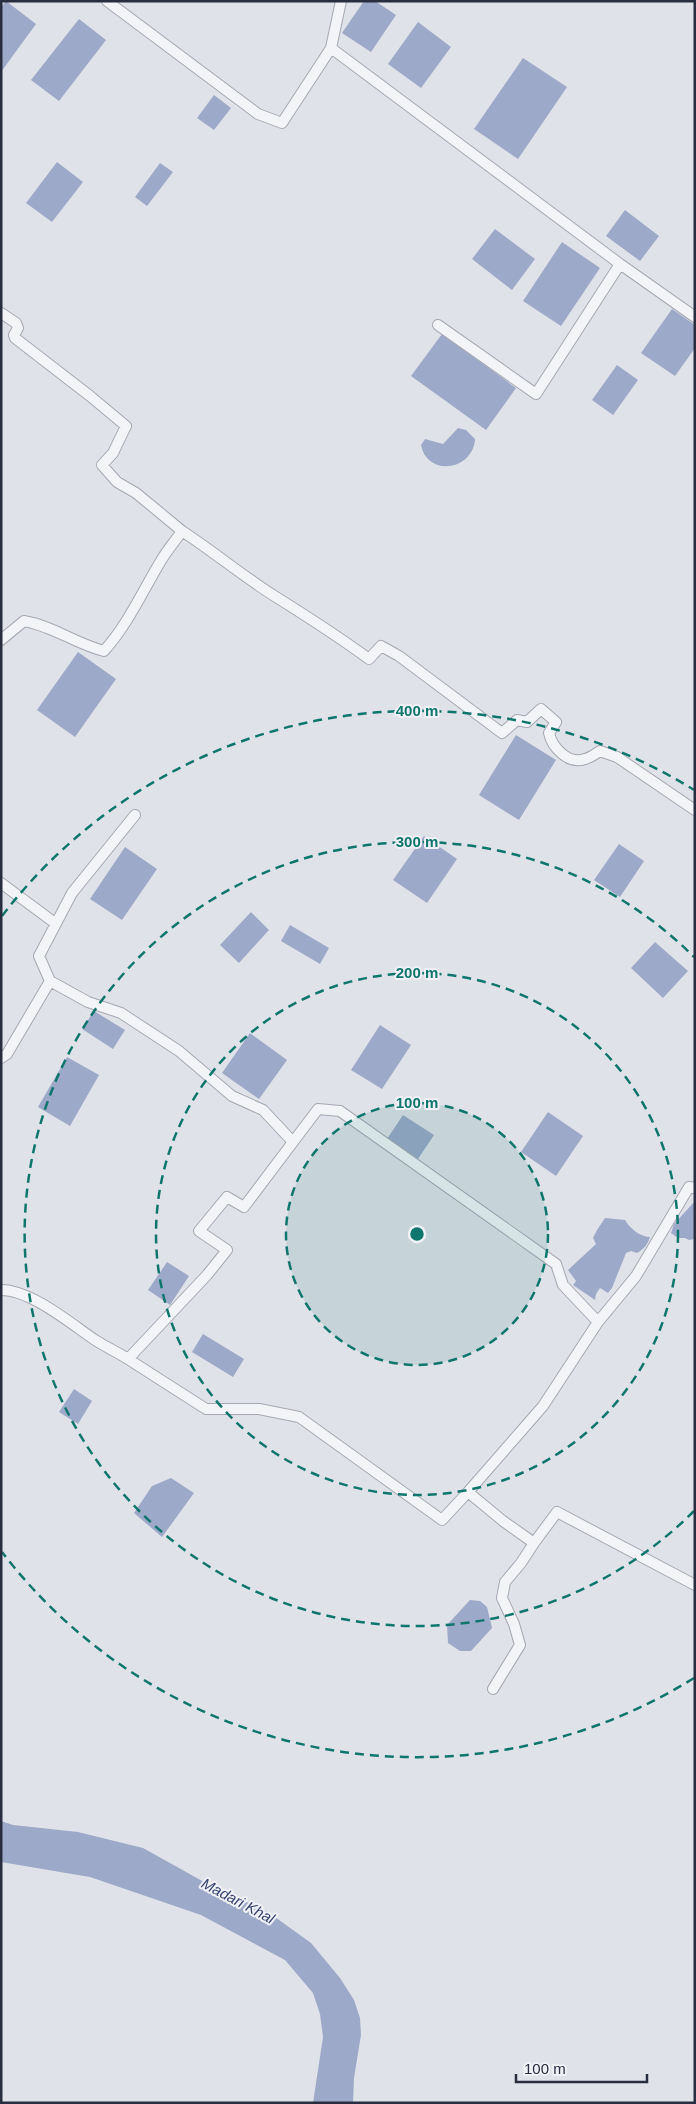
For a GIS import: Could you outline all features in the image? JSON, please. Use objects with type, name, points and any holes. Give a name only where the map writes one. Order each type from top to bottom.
[{"type":"street","points":[[107,1],[258,114],[282,123],[331,48],[340,1]]},
{"type":"street","points":[[331,48],[620,264],[695,317]]},
{"type":"street","points":[[438,325],[536,394],[620,264]]},
{"type":"street","points":[[1,314],[16,322],[18,328],[14,335],[15,338],[126,426],[113,454],[102,465],[117,482],[136,493],[182,531],[369,659],[381,646],[399,656],[502,733],[517,720],[527,722],[541,709],[556,722],[549,733],[552,743],[561,753],[577,761],[600,751],[617,757],[695,810]]},
{"type":"street","points":[[1,640],[24,621],[41,624],[87,647],[104,651],[129,617],[162,558],[182,531]]},
{"type":"street","points":[[135,815],[72,893],[55,923],[39,956],[50,981],[88,1002],[121,1013],[179,1051],[232,1096],[263,1110],[293,1142]]},
{"type":"street","points":[[1,883],[55,923]]},
{"type":"street","points":[[1,1058],[7,1054],[50,981]]},
{"type":"street","points":[[128,1359],[206,1276],[227,1250],[199,1231],[227,1197],[244,1207],[318,1109],[340,1111],[556,1264],[563,1285],[598,1322]]},
{"type":"street","points":[[1,1290],[16,1292],[60,1313],[95,1340],[206,1409],[259,1409],[300,1417],[442,1520],[542,1406],[598,1322],[636,1276],[689,1187],[695,1188]]},
{"type":"street","points":[[468,1492],[503,1521],[534,1543]]},
{"type":"street","points":[[492,1689],[520,1645],[514,1624],[502,1598],[505,1582],[557,1512],[695,1585]]},
{"type":"water","points":[[6,1],[36,24],[1,72],[1,7]]},
{"type":"water","points":[[364,1],[375,1],[396,15],[371,52],[342,33]]},
{"type":"water","points":[[79,19],[106,40],[59,101],[31,80]]},
{"type":"water","points":[[418,22],[451,47],[421,88],[388,64]]},
{"type":"water","points":[[523,58],[567,87],[518,159],[474,129]]},
{"type":"water","points":[[214,95],[231,108],[214,130],[197,118]]},
{"type":"water","points":[[57,162],[83,182],[52,222],[26,203]]},
{"type":"water","points":[[160,163],[173,172],[147,206],[135,197]]},
{"type":"water","points":[[625,210],[659,236],[640,261],[606,236]]},
{"type":"water","points":[[495,229],[535,259],[512,290],[472,259]]},
{"type":"water","points":[[562,242],[600,268],[561,326],[523,301]]},
{"type":"water","points":[[672,309],[695,325],[695,348],[675,376],[641,353]]},
{"type":"water","points":[[442,334],[516,388],[486,430],[411,376]]},
{"type":"water","points":[[617,365],[638,380],[613,415],[592,400]]},
{"type":"water","points":[[458,428],[466,430],[475,439],[472,450],[467,458],[450,466],[440,466],[432,462],[425,455],[421,445],[425,439],[443,444]]},
{"type":"water","points":[[78,652],[116,679],[75,737],[37,710]]},
{"type":"water","points":[[516,735],[556,760],[519,820],[479,795]]},
{"type":"water","points":[[424,836],[457,859],[427,903],[393,880]]},
{"type":"water","points":[[619,844],[644,861],[620,897],[594,880]]},
{"type":"water","points":[[125,847],[157,869],[122,920],[90,899]]},
{"type":"water","points":[[251,912],[269,930],[239,963],[220,945]]},
{"type":"water","points":[[290,925],[329,948],[320,964],[281,941]]},
{"type":"water","points":[[655,942],[688,971],[663,998],[631,968]]},
{"type":"water","points":[[94,1011],[125,1030],[113,1049],[82,1029]]},
{"type":"water","points":[[380,1025],[411,1045],[382,1089],[351,1070]]},
{"type":"water","points":[[250,1033],[287,1060],[259,1099],[222,1073]]},
{"type":"water","points":[[67,1057],[99,1075],[70,1126],[38,1107]]},
{"type":"water","points":[[548,1112],[583,1136],[556,1176],[521,1152]]},
{"type":"water","points":[[403,1115],[434,1135],[418,1159],[387,1139]]},
{"type":"water","points":[[695,1201],[695,1239],[678,1238],[671,1233],[674,1224]]},
{"type":"water","points":[[605,1218],[625,1220],[636,1232],[650,1237],[645,1246],[637,1253],[631,1251],[626,1253],[612,1288],[608,1293],[600,1288],[595,1300],[573,1285],[576,1281],[568,1270],[596,1244],[593,1238]]},
{"type":"water","points":[[167,1262],[189,1276],[170,1305],[148,1290]]},
{"type":"water","points":[[203,1334],[244,1359],[233,1377],[192,1352]]},
{"type":"water","points":[[74,1389],[92,1401],[78,1424],[59,1412]]},
{"type":"water","points":[[171,1478],[194,1493],[162,1537],[134,1513],[152,1486]]},
{"type":"water","points":[[470,1600],[480,1601],[487,1607],[492,1628],[471,1651],[460,1651],[448,1643],[447,1625]]},
{"type":"water","name":"Madari Khal","points":[[1,1821],[13,1825],[78,1832],[143,1848],[213,1887],[268,1912],[311,1943],[340,1978],[354,2000],[360,2018],[361,2035],[354,2078],[353,2103],[313,2103],[323,2037],[320,2014],[313,1993],[285,1960],[201,1915],[90,1877],[1,1862]]}]
